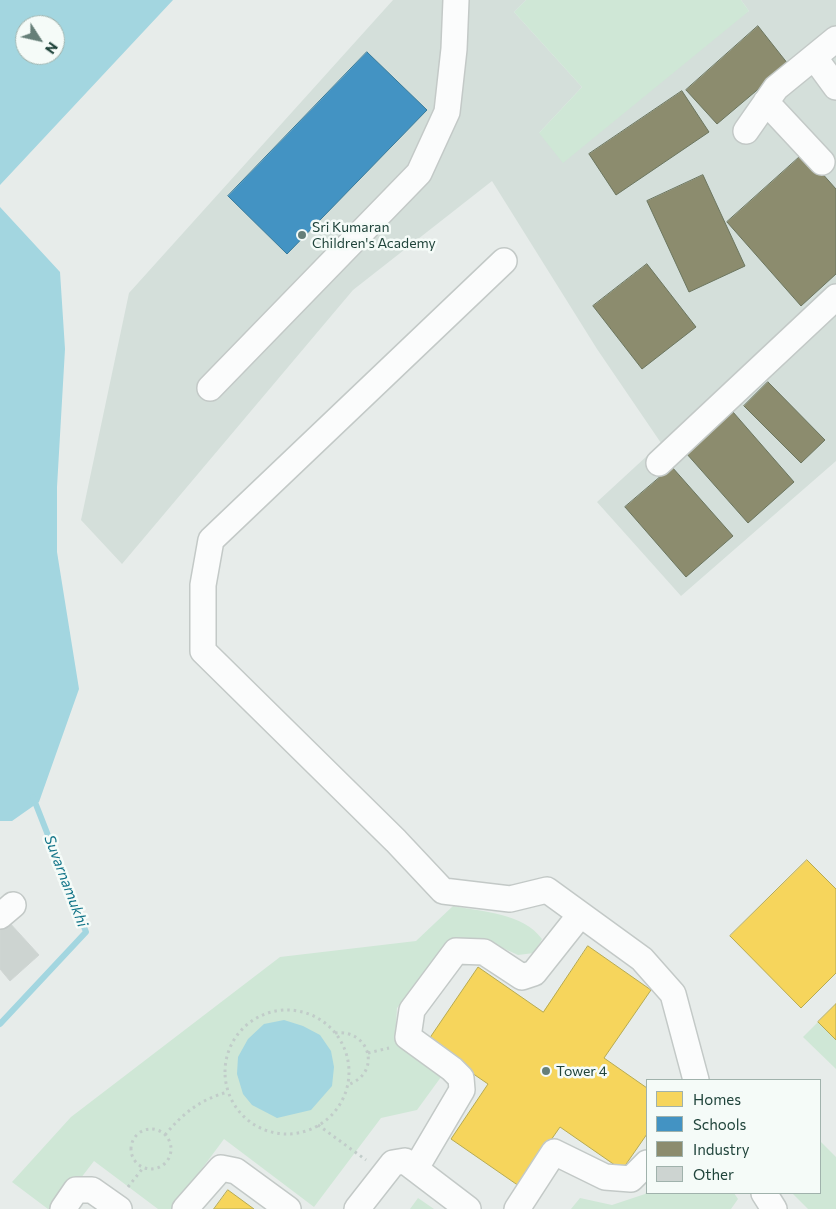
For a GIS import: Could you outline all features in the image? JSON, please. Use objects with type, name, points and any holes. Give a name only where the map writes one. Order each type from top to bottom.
[{"type":"street","points":[[210,388],[419,173],[447,112],[454,49],[456,0]]},
{"type":"street","points":[[746,130],[776,88],[836,39]]},
{"type":"street","points":[[814,57],[836,87]]},
{"type":"street","points":[[766,102],[822,162]]},
{"type":"street","points":[[504,262],[211,540],[203,585],[204,650],[443,891],[510,899],[547,890],[642,958],[673,994],[696,1079]]},
{"type":"street","points":[[659,463],[836,297]]},
{"type":"street","points":[[416,1168],[462,1090],[461,1078],[452,1069],[408,1037],[412,1010],[456,951],[484,952],[522,977],[534,973],[580,915]]},
{"type":"street","points":[[517,1209],[554,1152],[605,1177],[631,1179],[646,1164]]},
{"type":"street","points":[[357,1209],[393,1163],[406,1161],[468,1209]]},
{"type":"street","points":[[185,1209],[221,1168],[236,1171],[288,1209]]},
{"type":"street","points":[[63,1209],[76,1190],[92,1190],[118,1209]]},
{"type":"street","points":[[765,1194],[774,1209]]},
{"type":"path","points":[[280,1011],[300,1012],[313,1016],[335,1033],[347,1058],[347,1085],[335,1110],[318,1125],[302,1132],[289,1134],[263,1130],[241,1115],[228,1092],[225,1078],[230,1049],[246,1026],[259,1017],[280,1011]]},
{"type":"path","points":[[335,1033],[352,1034],[365,1045],[368,1053],[366,1070],[355,1083],[347,1085]]},
{"type":"path","points":[[165,1135],[188,1110],[214,1096],[228,1092]]},
{"type":"path","points":[[318,1125],[384,1174]]},
{"type":"path","points":[[152,1129],[165,1135],[170,1143],[171,1151],[164,1165],[150,1169],[137,1163],[131,1149],[132,1141],[137,1135],[152,1129]]},
{"type":"shaded area","points":[[393,0],[526,0],[514,12],[582,87],[539,133],[749,11],[741,0],[836,0],[836,461],[681,596],[597,502],[661,443],[597,349],[492,181],[353,290],[122,564],[81,520],[129,293]]},
{"type":"green space","points":[[526,0],[741,0],[749,11],[563,163],[539,133],[582,87],[514,12]]},
{"type":"green space","points":[[453,906],[489,912],[513,919],[534,930],[542,939],[534,953],[518,955],[485,940],[457,938],[397,1008],[395,1042],[441,1077],[417,1110],[381,1118],[314,1207],[224,1139],[172,1209],[158,1209],[94,1161],[57,1209],[48,1209],[12,1182],[71,1117],[280,957],[416,941]]},
{"type":"green space","points":[[818,1022],[836,1040],[836,1069],[803,1037]]},
{"type":"green space","points":[[821,1142],[836,1157],[836,1209],[808,1209],[793,1194],[821,1194]]},
{"type":"green space","points":[[646,1192],[735,1194],[738,1199],[731,1209],[571,1209],[580,1198],[612,1205]]},
{"type":"green space","points":[[418,1198],[434,1209],[410,1209]]},
{"type":"water","points":[[0,0],[173,0],[0,185]]},
{"type":"water","points":[[0,207],[60,272],[65,349],[57,487],[57,552],[79,689],[39,802],[12,821],[0,821]]},
{"type":"water","points":[[284,1020],[303,1026],[320,1035],[331,1051],[334,1067],[332,1086],[311,1110],[277,1118],[252,1105],[243,1094],[237,1074],[238,1057],[248,1039],[264,1024]]},
{"type":"building: Homes","points":[[807,860],[836,889],[836,973],[801,1008],[730,936]]},
{"type":"building: Homes","name":"Tower 4","points":[[588,946],[651,990],[604,1058],[646,1087],[646,1135],[622,1170],[560,1127],[519,1186],[451,1139],[488,1084],[427,1042],[478,967],[543,1012]]},
{"type":"building: Homes","points":[[836,1004],[836,1040],[818,1022]]},
{"type":"building: Homes","points":[[228,1190],[254,1209],[214,1209]]},
{"type":"building: Schools","points":[[367,52],[427,110],[287,254],[228,196]]},
{"type":"building: Industry","points":[[758,26],[788,64],[717,124],[686,90]]},
{"type":"building: Industry","points":[[682,91],[709,132],[616,195],[589,154]]},
{"type":"building: Industry","points":[[804,153],[836,189],[836,274],[801,306],[727,222]]},
{"type":"building: Industry","points":[[703,175],[745,266],[689,292],[647,201]]},
{"type":"building: Industry","points":[[647,264],[696,327],[642,369],[593,306]]},
{"type":"building: Industry","points":[[768,382],[825,440],[801,463],[744,406]]},
{"type":"building: Industry","points":[[733,412],[794,482],[748,523],[686,453]]},
{"type":"building: Industry","points":[[672,467],[733,536],[686,577],[625,507]]},
{"type":"building: Other","points":[[8,921],[39,955],[10,981],[0,969],[0,928]]},
{"type":"waterway","name":"Suvarnamukhi","points":[[0,1024],[86,932],[33,797]]},
{"type":"place","name":"Sri Kumaran Children's Academy","points":[[302,235]]},
{"type":"place","name":"Tower 4","points":[[546,1071]]}]
